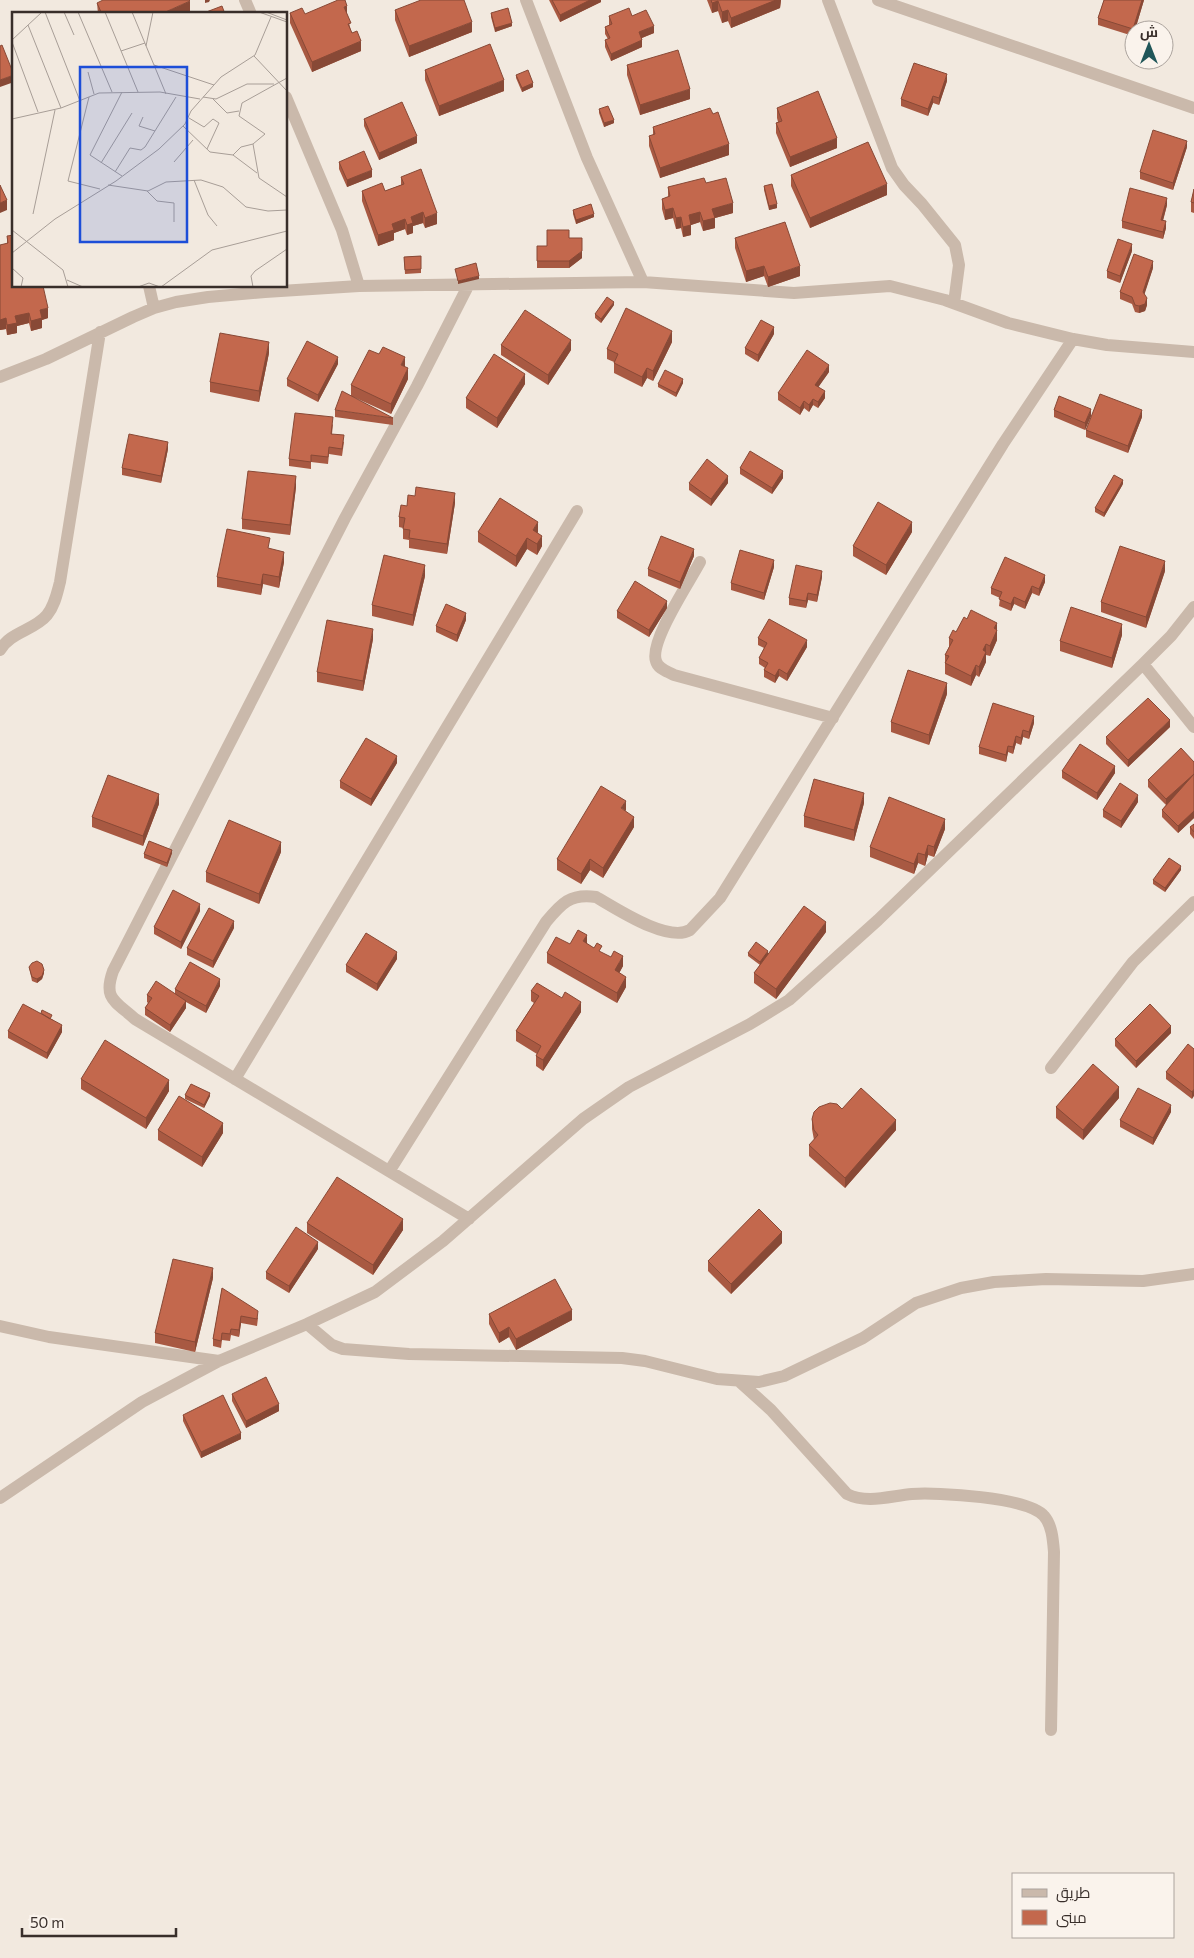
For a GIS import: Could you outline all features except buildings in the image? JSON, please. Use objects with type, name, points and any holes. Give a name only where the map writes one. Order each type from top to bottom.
[{"type":"street","points":[[245,0],[250,12]]},
{"type":"street","points":[[526,0],[587,158],[643,282]]},
{"type":"street","points":[[828,0],[892,168],[954,245],[959,265],[954,303]]},
{"type":"street","points":[[878,0],[1194,108]]},
{"type":"street","points":[[288,102],[342,230],[359,286]]},
{"type":"street","points":[[0,377],[46,359],[154,308],[208,297],[359,286],[643,282],[794,293],[890,286],[916,291],[1008,323],[1073,339],[1107,345],[1194,352]]},
{"type":"street","points":[[469,1219],[390,1170],[134,1019],[110,996],[108,986],[113,971],[346,518],[470,284]]},
{"type":"street","points":[[149,288],[154,308]]},
{"type":"street","points":[[0,650],[10,639],[35,625],[46,616],[56,597],[100,332]]},
{"type":"street","points":[[390,1170],[546,922],[559,906],[571,898],[596,897],[663,931],[684,933],[690,930],[720,898],[1003,444],[1073,339]]},
{"type":"street","points":[[235,1079],[577,512]]},
{"type":"street","points":[[700,562],[656,645],[655,658],[659,666],[674,675],[833,718]]},
{"type":"street","points":[[0,1498],[142,1402],[219,1361],[307,1324],[376,1292],[444,1241],[583,1119],[605,1102],[629,1087],[750,1024],[789,1000],[878,920],[1143,664],[1171,636],[1194,607]]},
{"type":"street","points":[[1143,664],[1194,727]]},
{"type":"street","points":[[1051,1068],[1134,962],[1194,902]]},
{"type":"street","points":[[307,1324],[332,1345],[343,1349],[409,1354],[622,1358],[645,1361],[717,1379],[759,1382],[784,1376],[863,1338],[916,1304],[961,1288],[994,1282],[1046,1279],[1143,1281],[1194,1274]]},
{"type":"street","points":[[0,1326],[49,1337],[219,1361]]},
{"type":"street","points":[[740,1382],[771,1410],[848,1494],[857,1499],[865,1500],[914,1494],[982,1497],[1027,1506],[1043,1515],[1051,1530],[1054,1552],[1051,1730]]}]
